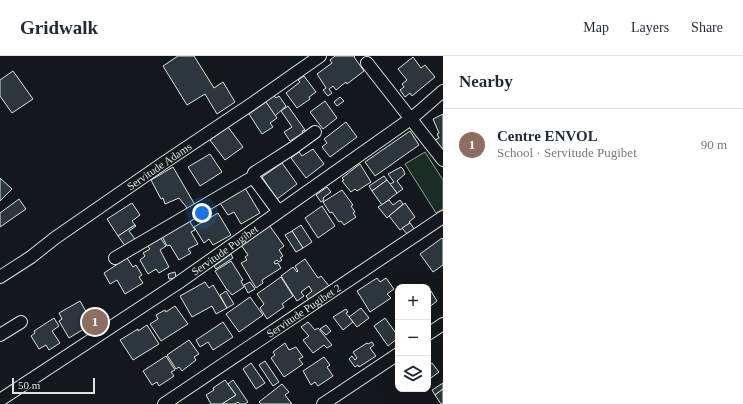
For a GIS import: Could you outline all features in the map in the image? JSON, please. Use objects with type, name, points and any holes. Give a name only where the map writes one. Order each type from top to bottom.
[{"type":"street","name":"Servitude Adams","points":[[0,278],[31,257],[54,238],[320,56]]},
{"type":"street","points":[[367,63],[412,118],[443,160]]},
{"type":"street","name":"Servitude Pugibet","points":[[0,400],[178,283],[412,118],[443,91]]},
{"type":"street","points":[[115,258],[253,177],[257,170],[293,148],[315,132]]},
{"type":"street","points":[[253,177],[276,208],[277,213]]},
{"type":"street","name":"Servitude Pugibet 2","points":[[164,404],[443,217]]},
{"type":"street","points":[[0,336],[21,322]]},
{"type":"street","points":[[431,332],[443,324]]},
{"type":"street","points":[[323,404],[395,356]]},
{"type":"green space","points":[[425,152],[443,180],[443,209],[436,213],[405,164]]},
{"type":"building","points":[[178,56],[194,56],[214,88],[223,82],[235,102],[217,114],[205,94],[187,105],[163,66]]},
{"type":"building","points":[[335,56],[355,56],[354,57],[364,71],[347,84],[346,82],[336,90],[333,86],[329,89],[332,93],[328,96],[323,90],[326,88],[317,74],[332,63],[330,60]]},
{"type":"building","points":[[413,57],[421,68],[425,65],[435,77],[412,96],[410,93],[405,97],[400,90],[404,87],[402,84],[407,80],[398,69]]},
{"type":"building","points":[[13,71],[33,99],[12,113],[0,96],[0,80]]},
{"type":"building","points":[[304,76],[316,92],[309,97],[310,99],[297,108],[286,93],[300,82],[298,80]]},
{"type":"building","points":[[273,95],[276,98],[279,96],[286,106],[275,116],[265,102]]},
{"type":"building","points":[[340,97],[344,101],[337,106],[334,102]]},
{"type":"building","points":[[325,101],[337,118],[323,129],[310,112]]},
{"type":"building","points":[[266,102],[277,118],[270,123],[273,127],[262,134],[249,114]]},
{"type":"building","points":[[288,106],[305,130],[302,131],[303,133],[290,141],[284,132],[292,127],[281,111]]},
{"type":"building","points":[[443,114],[443,151],[435,140],[439,138],[437,134],[439,133],[433,119]]},
{"type":"building","points":[[346,122],[357,137],[330,157],[322,147],[327,143],[324,139]]},
{"type":"building","points":[[228,127],[243,147],[225,160],[210,140]]},
{"type":"building","points":[[410,131],[419,145],[375,176],[365,162]]},
{"type":"building","points":[[313,149],[324,164],[306,178],[291,158],[299,152],[302,156]]},
{"type":"building","points":[[210,154],[222,172],[200,186],[188,167]]},
{"type":"building","points":[[282,163],[297,184],[277,199],[262,177]]},
{"type":"building","points":[[360,164],[371,182],[357,191],[355,189],[351,192],[342,181],[344,180],[342,178]]},
{"type":"building","points":[[173,167],[195,205],[188,209],[179,198],[165,204],[163,198],[161,199],[151,180]]},
{"type":"building","points":[[401,167],[405,174],[397,181],[403,189],[397,193],[390,184],[394,182],[388,174]]},
{"type":"building","points":[[384,176],[387,180],[372,191],[369,186]]},
{"type":"building","points":[[0,178],[12,189],[0,201]]},
{"type":"building","points":[[387,180],[397,193],[382,205],[372,191]]},
{"type":"building","points":[[327,187],[331,192],[323,198],[324,200],[321,202],[316,195]]},
{"type":"building","points":[[245,188],[260,213],[241,224],[234,212],[228,215],[220,203]]},
{"type":"building","points":[[342,190],[353,205],[351,206],[356,217],[344,225],[341,221],[339,222],[332,212],[330,213],[323,202]]},
{"type":"building","points":[[19,199],[26,209],[0,227],[0,213]]},
{"type":"building","points":[[389,200],[393,205],[400,200],[403,204],[387,218],[378,207]]},
{"type":"building","points":[[132,203],[140,215],[132,221],[135,225],[118,236],[107,219]]},
{"type":"building","points":[[405,203],[415,217],[409,222],[410,223],[400,230],[389,216]]},
{"type":"building","points":[[322,206],[335,226],[318,238],[305,218]]},
{"type":"building","points":[[218,213],[231,235],[213,245],[209,239],[204,243],[194,227]]},
{"type":"building","points":[[189,220],[195,230],[191,232],[198,244],[188,249],[191,253],[179,260],[170,245],[167,246],[162,236]]},
{"type":"building","points":[[410,223],[415,230],[408,235],[402,228]]},
{"type":"building","points":[[135,225],[136,226],[129,231],[135,239],[126,247],[118,236]]},
{"type":"building","points":[[269,225],[284,246],[279,250],[283,256],[280,258],[282,260],[279,262],[277,260],[274,262],[275,264],[278,263],[281,268],[262,280],[263,283],[256,288],[241,263],[247,260],[245,257],[248,255],[241,245]]},
{"type":"building","points":[[301,225],[312,242],[303,248],[292,231]]},
{"type":"building","points":[[292,231],[303,248],[296,252],[285,235]]},
{"type":"building","points":[[160,237],[166,246],[160,250],[169,267],[159,273],[156,269],[148,274],[140,260],[145,256],[143,253],[150,249],[146,244]]},
{"type":"building","points":[[442,238],[443,265],[433,272],[420,254]]},
{"type":"building","points":[[231,254],[233,258],[216,269],[214,266]]},
{"type":"building","points":[[127,258],[133,267],[136,265],[142,275],[139,277],[143,283],[125,294],[117,280],[110,284],[104,273]]},
{"type":"building","points":[[305,259],[318,278],[321,276],[329,286],[309,300],[306,296],[312,291],[309,286],[301,292],[304,296],[297,301],[281,276],[293,267],[297,272],[298,271],[295,266]]},
{"type":"building","points":[[231,261],[243,280],[241,281],[244,287],[232,295],[215,271]]},
{"type":"building","points":[[175,272],[176,278],[169,279],[168,274]]},
{"type":"building","points":[[281,277],[293,296],[282,304],[284,307],[267,319],[260,308],[264,304],[257,294]]},
{"type":"building","points":[[377,278],[380,282],[386,278],[394,289],[387,294],[391,298],[370,312],[357,291]]},
{"type":"building","points":[[205,282],[209,288],[213,285],[227,308],[216,314],[212,306],[192,317],[180,296]]},
{"type":"building","points":[[250,282],[255,289],[248,293],[244,285]]},
{"type":"building","points":[[226,291],[234,304],[227,308],[220,295]]},
{"type":"building","points":[[431,291],[437,301],[431,306]]},
{"type":"building","points":[[250,297],[263,315],[239,332],[226,314]]},
{"type":"building","points":[[80,301],[91,320],[85,323],[87,327],[69,338],[59,321],[62,319],[59,313]]},
{"type":"building","points":[[175,306],[188,324],[161,341],[150,324],[158,319],[156,315],[165,310],[166,312]]},
{"type":"building","points":[[361,308],[369,318],[357,327],[349,317]]},
{"type":"building","points":[[346,309],[348,312],[346,313],[353,322],[343,330],[333,317]]},
{"type":"building","points":[[54,318],[59,326],[52,331],[60,343],[49,350],[46,345],[39,349],[31,336],[35,333],[34,331]]},
{"type":"building","points":[[385,318],[395,332],[395,340],[388,346],[374,326]]},
{"type":"building","points":[[223,322],[233,337],[213,350],[208,342],[200,347],[196,340]]},
{"type":"building","points":[[308,322],[315,330],[318,328],[332,345],[327,348],[324,345],[313,353],[303,340],[309,336],[301,327]]},
{"type":"building","points":[[147,325],[159,344],[133,360],[120,340]]},
{"type":"building","points":[[326,325],[331,331],[326,335],[320,329]]},
{"type":"building","points":[[189,340],[199,354],[194,357],[196,360],[182,371],[179,367],[176,369],[167,355]]},
{"type":"building","points":[[372,342],[374,345],[370,348],[376,356],[359,367],[358,365],[355,367],[349,359],[352,356],[355,360],[357,358],[353,352],[367,343]]},
{"type":"building","points":[[285,343],[289,350],[296,347],[303,357],[299,359],[303,364],[284,377],[271,358],[275,355],[273,352]]},
{"type":"building","points":[[166,356],[175,370],[171,372],[174,376],[159,386],[157,382],[152,385],[143,371]]},
{"type":"building","points":[[324,357],[330,365],[327,367],[333,376],[318,386],[315,382],[311,385],[303,371]]},
{"type":"building","points":[[265,361],[279,382],[273,386],[259,365]]},
{"type":"building","points":[[251,363],[265,383],[256,389],[243,369]]},
{"type":"building","points":[[432,363],[439,372],[431,378]]},
{"type":"building","points":[[225,380],[236,395],[222,404],[211,404],[206,395]]},
{"type":"building","points":[[233,380],[248,402],[245,404],[240,404],[238,402],[235,404],[222,404],[236,395],[228,384]]},
{"type":"building","points":[[443,383],[443,389],[435,395],[432,390]]},
{"type":"building","points":[[282,384],[289,392],[285,395],[292,404],[261,404],[259,402]]},
{"type":"building","points":[[443,389],[443,404],[441,404],[435,395]]},
{"type":"place","name":"Centre ENVOL","points":[[95,322]]}]
